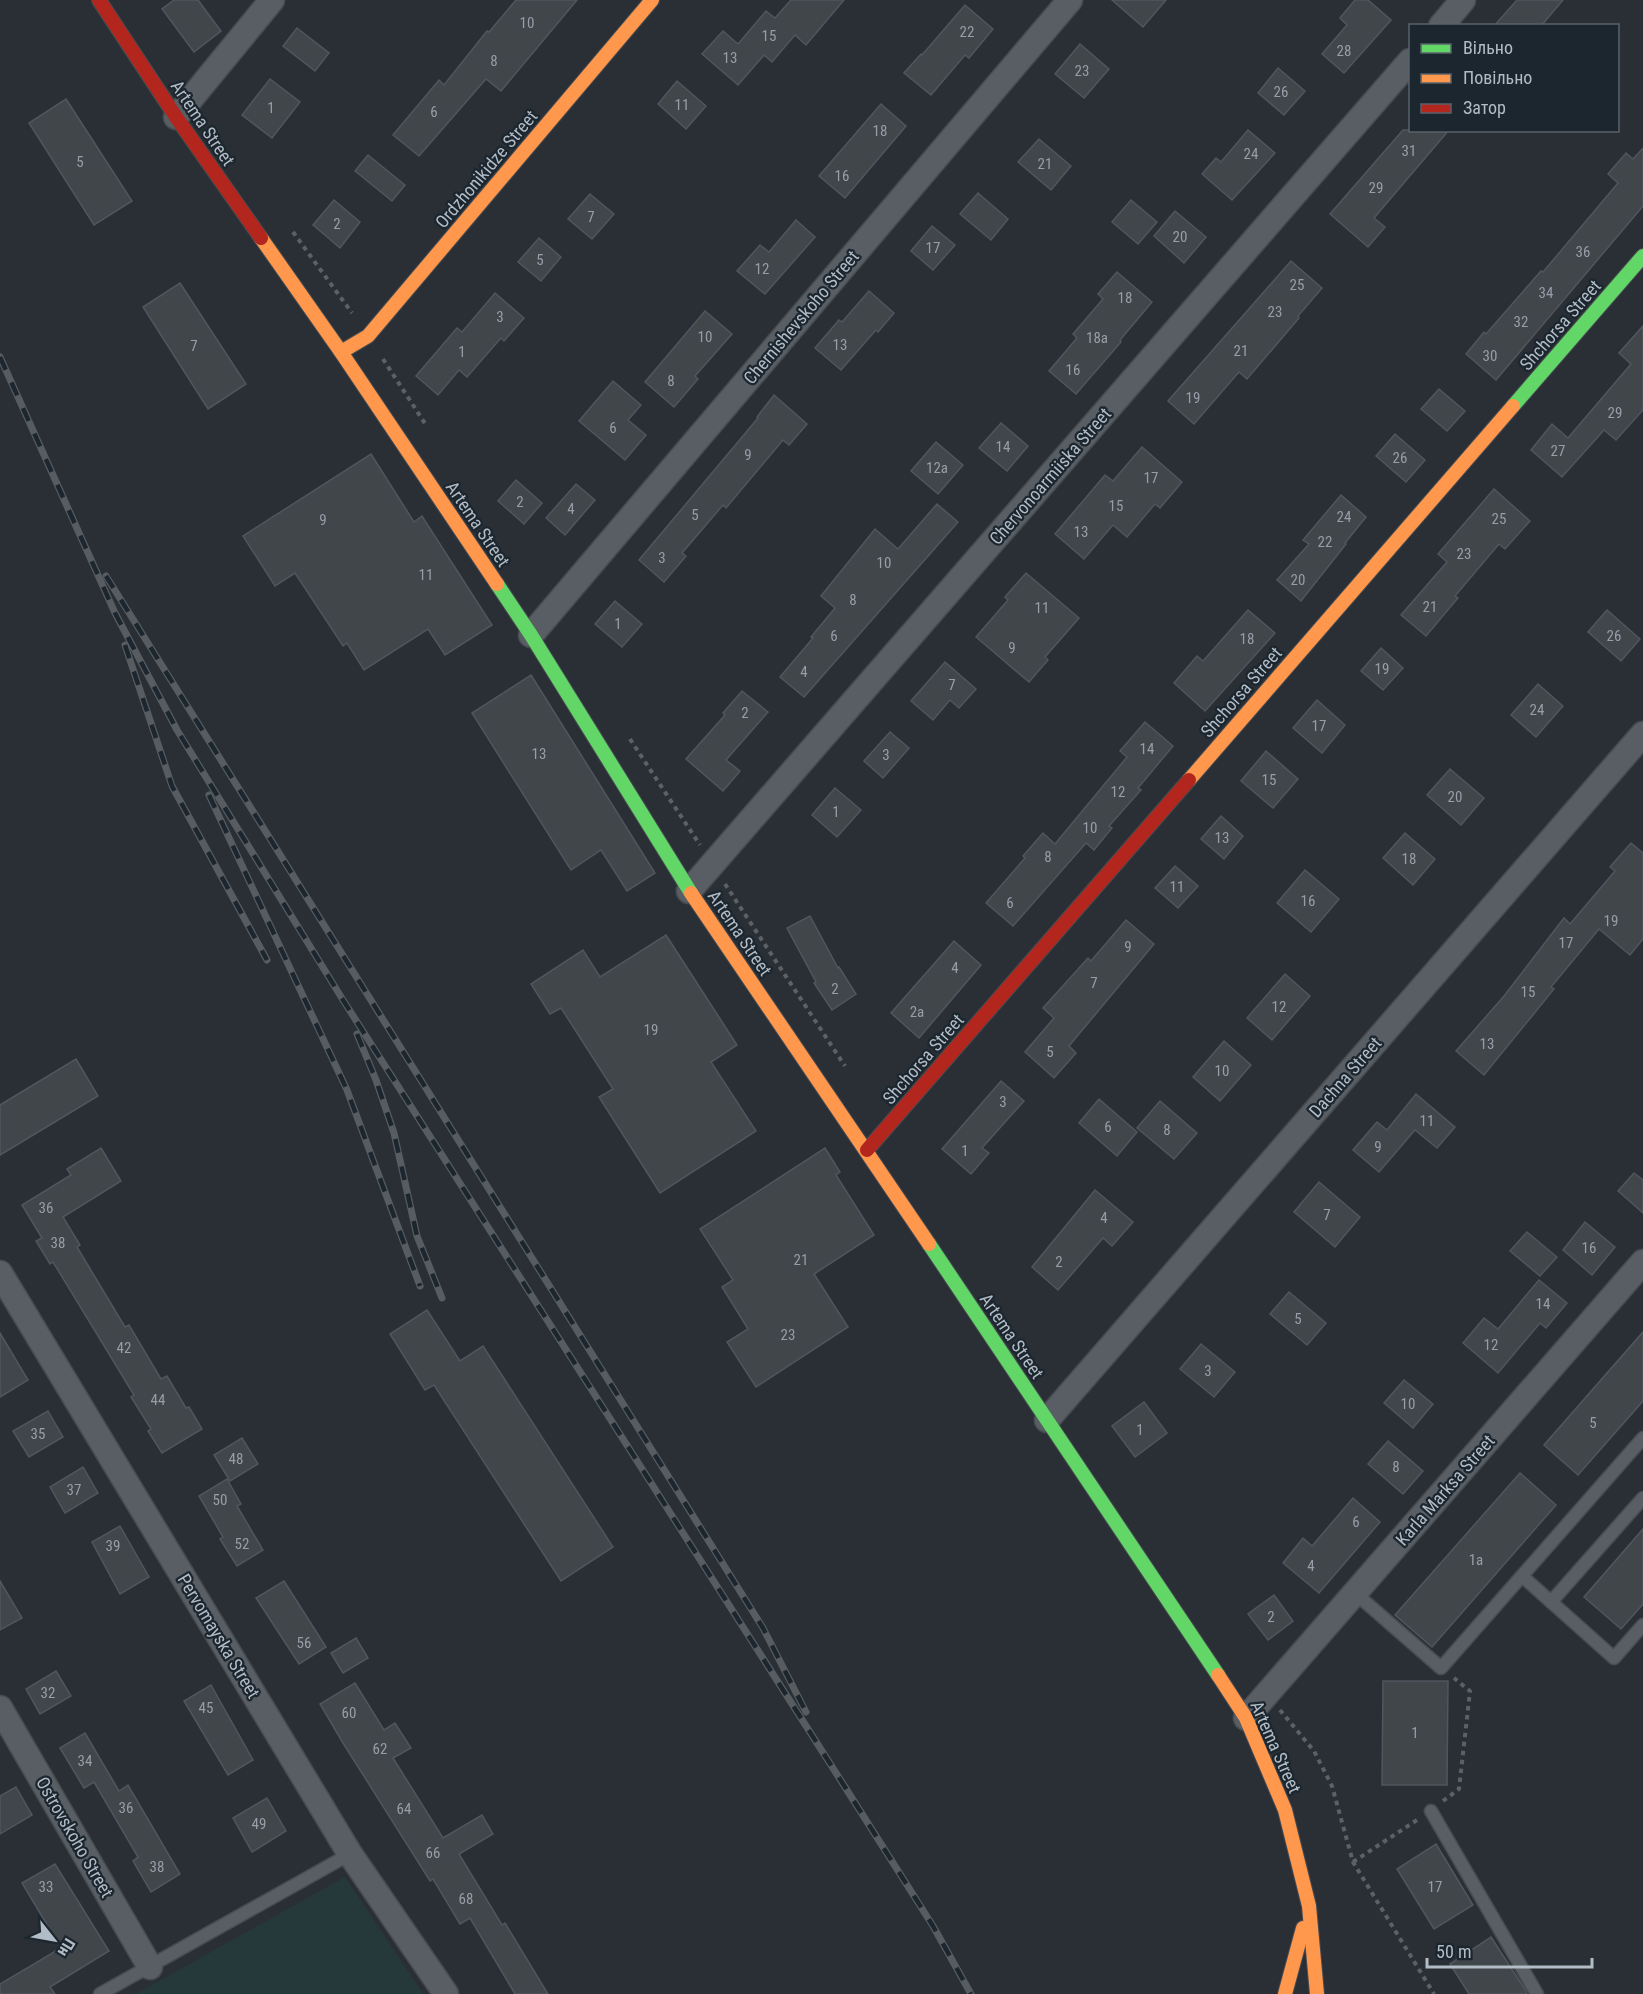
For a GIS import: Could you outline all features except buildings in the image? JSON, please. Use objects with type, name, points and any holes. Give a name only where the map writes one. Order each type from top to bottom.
[{"type":"main road","name":"Artema Street","points":[[99,0],[176,117],[341,352],[531,635],[689,891],[867,1150],[1246,1718],[1284,1810],[1310,1906],[1317,1994]]},
{"type":"main road","name":"Ordzhonikidze Street","points":[[341,352],[368,336],[652,0]]},
{"type":"main road","name":"Shchorsa Street","points":[[867,1150],[1643,256]]},
{"type":"main road","points":[[1285,1994],[1310,1906]]},
{"type":"street","points":[[176,117],[272,0]]},
{"type":"street","name":"Chernishevskoho Street","points":[[531,635],[1070,0]]},
{"type":"street","points":[[1443,24],[1463,0]]},
{"type":"street","name":"Chervonoarmiiska Street","points":[[689,891],[1409,62]]},
{"type":"street","name":"Dachna Street","points":[[1047,1420],[1643,734]]},
{"type":"street","name":"Karla Marksa Street","points":[[1246,1718],[1643,1262]]},
{"type":"street","name":"Pervomayska Street","points":[[0,1273],[350,1854],[446,1994]]},
{"type":"street","name":"Ostrovskoho Street","points":[[0,1708],[150,1967]]},
{"type":"lane","points":[[1355,1593],[1441,1668],[1643,1438]]},
{"type":"lane","points":[[1551,1602],[1643,1498]]},
{"type":"lane","points":[[1522,1576],[1614,1658],[1643,1625]]},
{"type":"lane","points":[[1431,1811],[1537,1994]]},
{"type":"lane","points":[[100,1994],[350,1854]]},
{"type":"path","points":[[292,230],[368,336],[426,426]]},
{"type":"path","points":[[627,734],[848,1070]]},
{"type":"path","points":[[1353,1862],[1431,1811],[1459,1789],[1470,1690],[1441,1668]]},
{"type":"path","points":[[1266,1695],[1314,1751],[1332,1786],[1353,1862],[1434,1994]]},
{"type":"shaded area","points":[[345,1877],[423,1994],[136,1994]]},
{"type":"railway","points":[[0,357],[115,613],[177,730],[343,1000],[933,1926],[971,1994]]},
{"type":"railway","points":[[106,576],[763,1628],[806,1712]]},
{"type":"railway","points":[[125,645],[172,786],[267,960]]},
{"type":"railway","points":[[209,795],[347,1090],[420,1286]]},
{"type":"railway","points":[[357,1034],[394,1133],[417,1236],[442,1298]]},
{"type":"traffic: fast","points":[[1513,406],[1643,256]]},
{"type":"traffic: fast","points":[[497,584],[691,893]]},
{"type":"traffic: fast","points":[[929,1244],[1218,1675]]},
{"type":"traffic: slow","points":[[341,352],[368,336],[652,0]]},
{"type":"traffic: slow","points":[[261,238],[341,352],[497,584]]},
{"type":"traffic: slow","points":[[1189,780],[1513,406]]},
{"type":"traffic: slow","points":[[691,893],[929,1244]]},
{"type":"traffic: slow","points":[[1218,1675],[1246,1718],[1285,1810],[1309,1906],[1317,1994]]},
{"type":"traffic: slow","points":[[1285,1994],[1303,1928]]},
{"type":"traffic: jam","points":[[99,0],[176,117],[261,238]]},
{"type":"traffic: jam","points":[[867,1150],[1189,780]]}]
